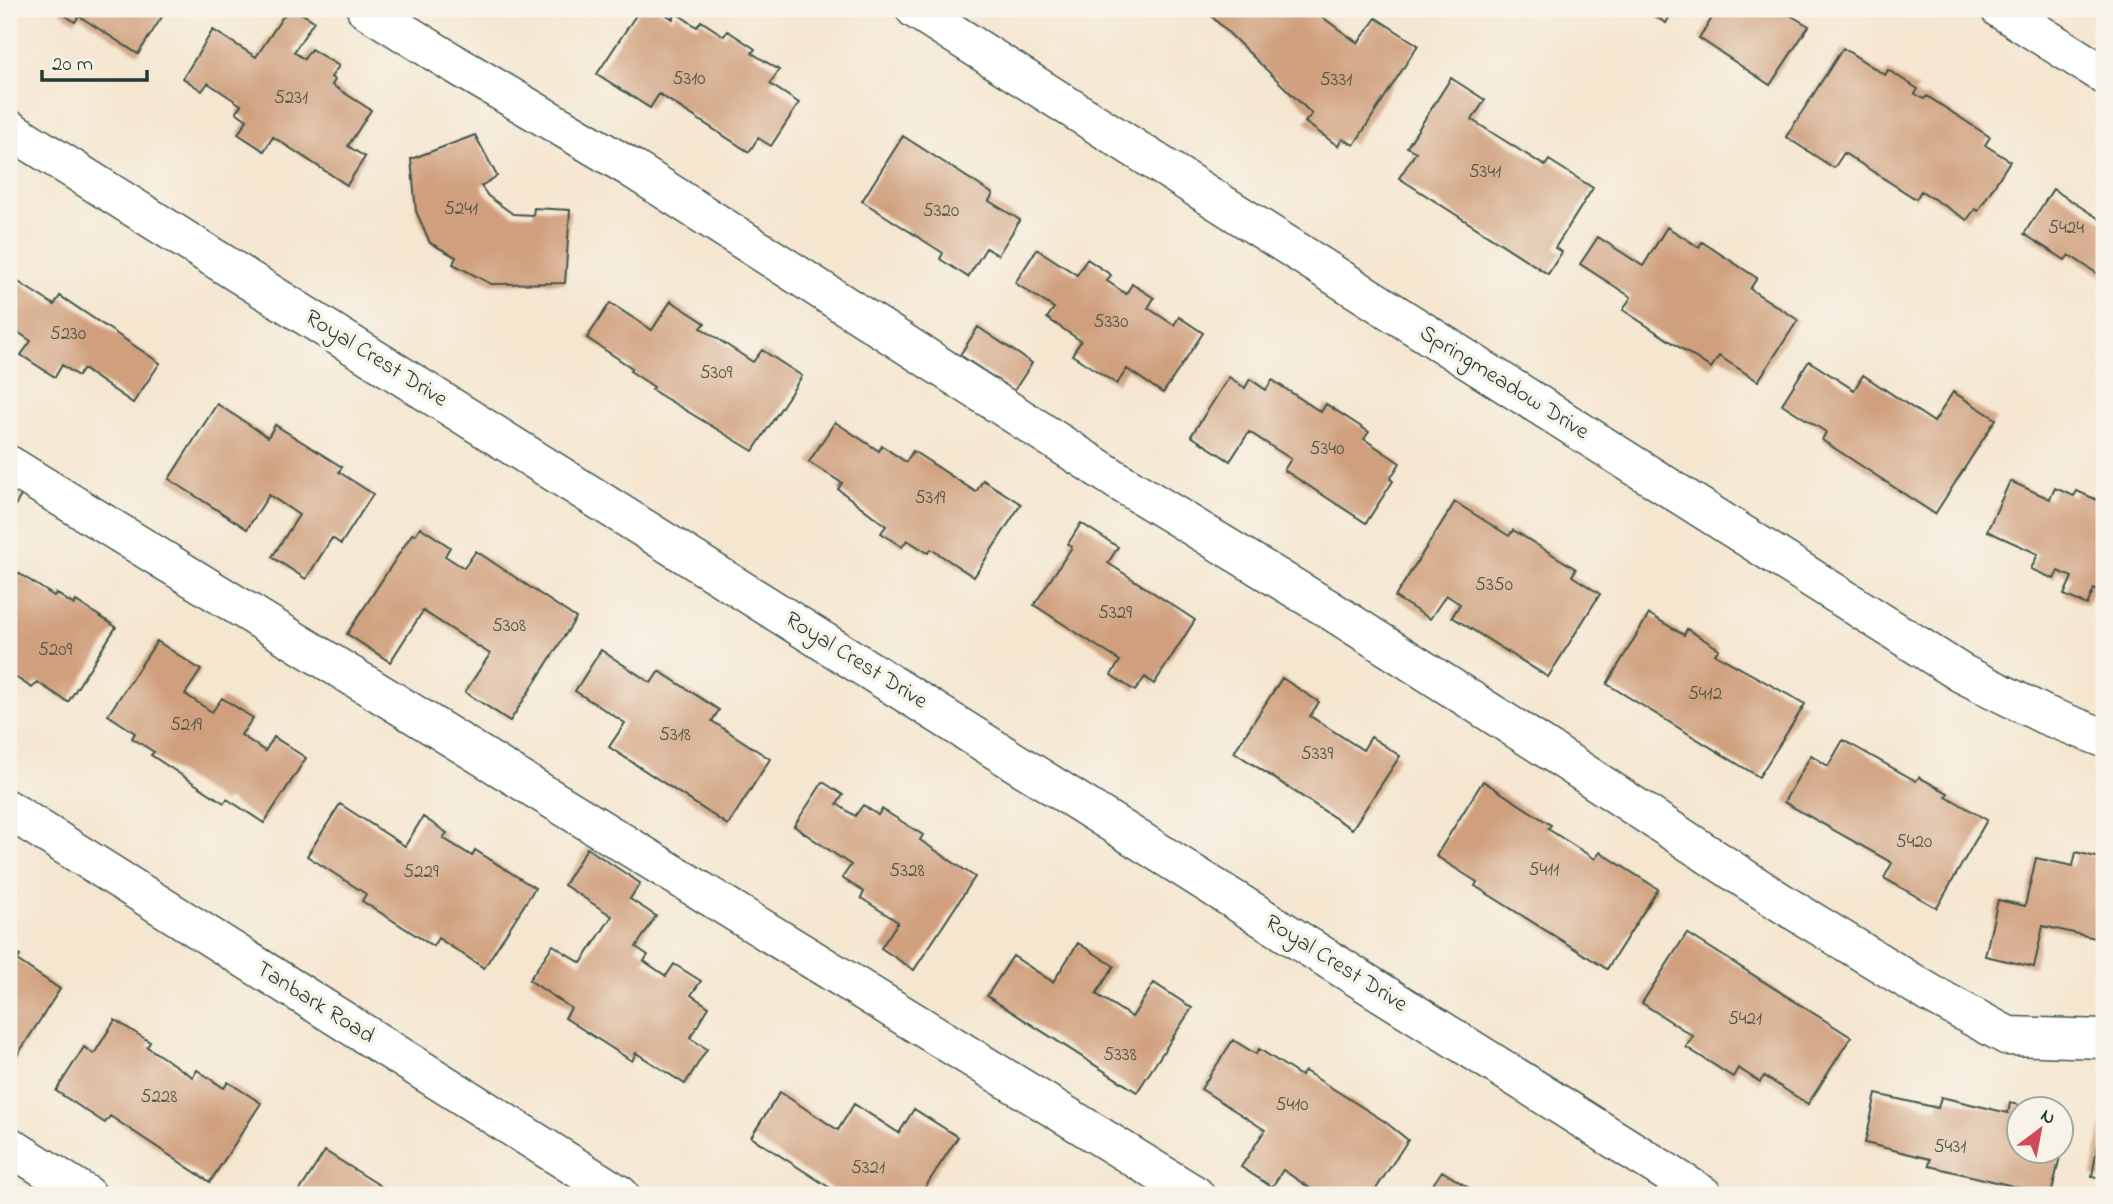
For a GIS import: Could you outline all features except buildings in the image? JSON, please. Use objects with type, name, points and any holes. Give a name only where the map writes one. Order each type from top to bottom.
[{"type":"street","points":[[366,9],[631,168],[1123,484],[1327,608],[1541,744],[1785,905],[1931,994],[2008,1036],[2104,1039]]},
{"type":"street","name":"Springmeadow Drive","points":[[915,9],[1961,673],[2045,715],[2104,738]]},
{"type":"street","points":[[2000,9],[2104,75]]},
{"type":"street","name":"Royal Crest Drive","points":[[9,128],[1703,1195]]},
{"type":"street","points":[[9,466],[1195,1195]]},
{"type":"street","name":"Tanbark Road","points":[[9,810],[620,1195]]},
{"type":"street","points":[[9,1146],[87,1195]]}]
